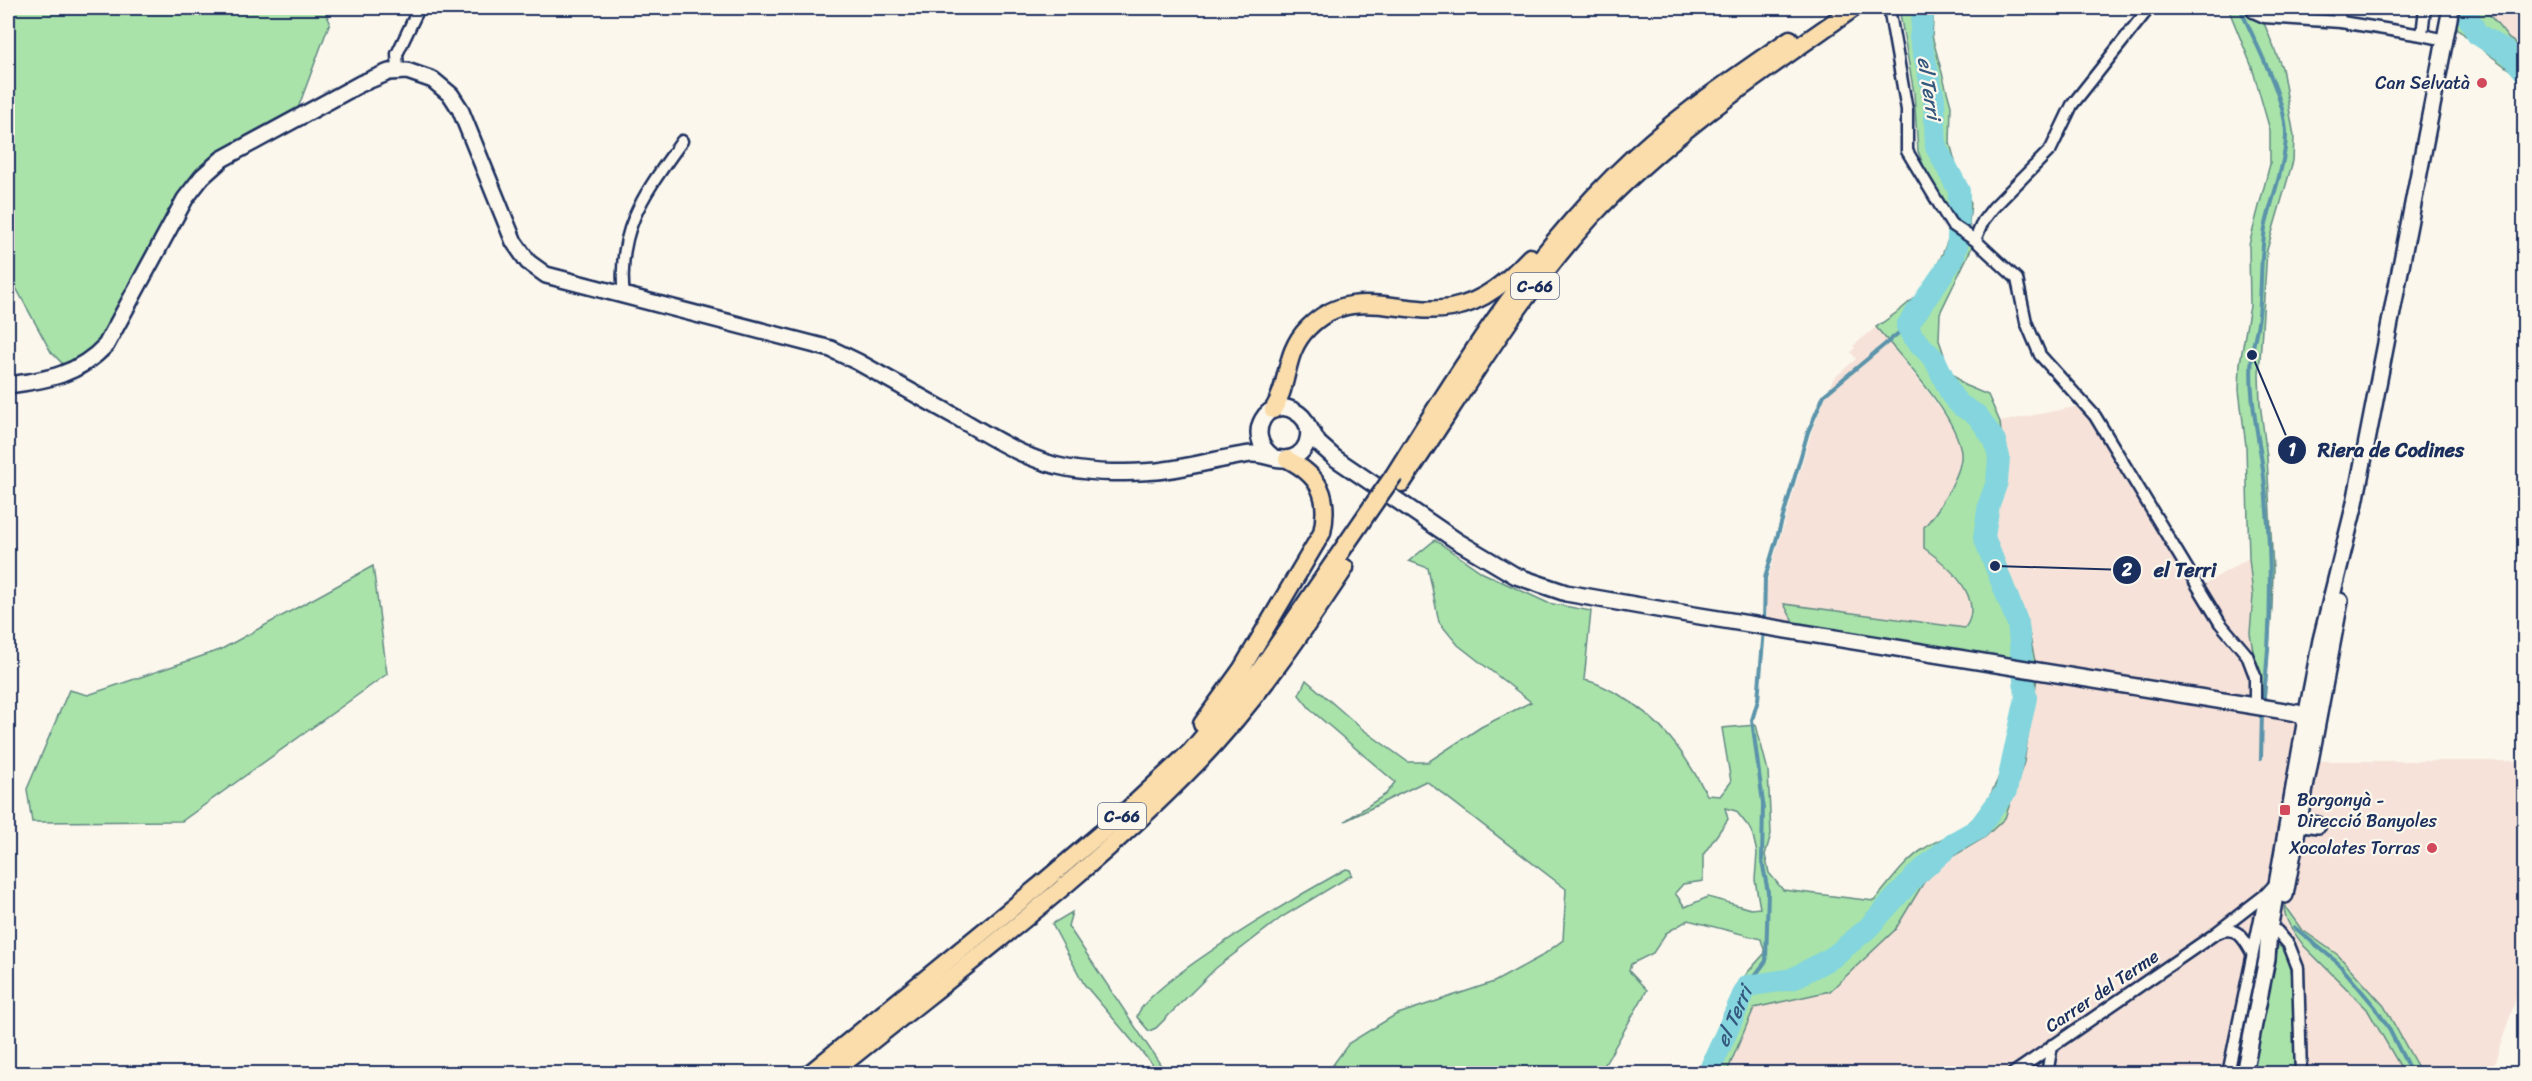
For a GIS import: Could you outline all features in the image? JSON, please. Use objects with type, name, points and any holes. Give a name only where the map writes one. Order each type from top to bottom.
[{"type":"highway","name":"C-66","points":[[1398,479],[1490,329],[1559,234],[1616,174],[1665,130],[1723,86],[1836,8]]},
{"type":"highway","name":"C-66","points":[[831,1074],[1089,864],[1199,762],[1246,708],[1286,656],[1398,479],[1559,253],[1599,208],[1659,152],[1701,117],[1854,8]]},
{"type":"highway","points":[[1273,410],[1278,403],[1291,351],[1299,338],[1320,318],[1335,309],[1354,303],[1436,310],[1453,308],[1475,301],[1497,288],[1542,245],[1559,234]]},
{"type":"highway","points":[[1178,763],[1188,741],[1241,670],[1322,533],[1326,507],[1318,483],[1309,472],[1287,456]]},
{"type":"highway","name":"C-66","points":[[809,1074],[1047,880],[1122,816],[1178,763],[1214,725],[1260,670],[1380,506]]},
{"type":"main road","points":[[2244,1074],[2267,959],[2269,930],[2299,760],[2304,714],[2355,503],[2450,12]]},
{"type":"main road","points":[[8,385],[73,371],[94,357],[106,345],[185,198],[201,177],[213,167],[237,150],[360,84],[376,76],[398,71],[419,74],[433,80],[451,95],[460,109],[514,242],[536,270],[554,278],[831,349],[1015,450],[1065,467],[1121,474],[1186,468],[1229,457],[1254,454],[1287,456],[1317,452],[1335,458]]},
{"type":"main road","points":[[1229,457],[1246,446],[1258,431],[1264,417],[1273,410],[1291,409],[1298,412],[1318,443],[1335,458],[1494,565],[1537,585],[1566,593],[1658,609],[2274,710],[2304,714],[2315,706],[2324,661],[2336,623]]},
{"type":"main road","points":[[1287,456],[1308,439],[1307,424]]},
{"type":"main road","points":[[1258,431],[1261,446],[1287,456]]},
{"type":"main road","points":[[2307,782],[2355,516],[2355,503]]},
{"type":"main road","points":[[2267,959],[2277,931],[2293,855],[2305,823],[2307,759],[2311,728],[2304,714]]},
{"type":"main road","points":[[2299,760],[2301,781],[2296,812],[2305,823]]},
{"type":"main road","points":[[2277,882],[2285,865],[2294,830],[2305,823]]},
{"type":"street","points":[[398,71],[398,54],[419,8]]},
{"type":"street","points":[[1889,8],[1907,110],[1906,152],[1951,224],[1975,240],[2017,279],[2026,322],[2040,355],[2096,416],[2220,623],[2247,654],[2256,676],[2255,707]]},
{"type":"street","points":[[1975,240],[1983,221],[1993,208],[2051,149],[2072,105],[2149,8]]},
{"type":"street","points":[[2251,8],[2253,12],[2264,17],[2342,22],[2422,34],[2445,40]]},
{"type":"street","points":[[2336,8],[2342,22]]},
{"type":"street","points":[[2422,34],[2425,8]]},
{"type":"street","points":[[624,297],[621,270],[628,230],[646,191],[682,141]]},
{"type":"street","name":"Carrer del Terme","points":[[2018,1072],[2052,1045],[2212,936],[2265,895],[2277,882]]},
{"type":"street","points":[[2228,1074],[2265,895]]},
{"type":"street","points":[[2212,936],[2223,930],[2238,932],[2245,939],[2252,953]]},
{"type":"street","points":[[2277,931],[2289,945],[2298,968],[2301,1074]]},
{"type":"street","points":[[2047,1074],[2052,1045]]},
{"type":"shaded area","points":[[2484,8],[2524,8],[2524,52],[2519,45],[2509,39]]},
{"type":"shaded area","points":[[1876,327],[1953,427],[1962,454],[1956,476],[1934,517],[1924,527],[1924,548],[1955,574],[1968,595],[1970,613],[1965,628],[1789,614],[1795,621],[1796,627],[1768,622],[1764,592],[1812,430],[1833,379],[1856,359],[1851,352],[1855,348],[1853,346]]},
{"type":"shaded area","points":[[2089,404],[2203,585],[2249,558],[2253,596],[2250,633],[2258,681],[2257,708],[2316,717],[2314,761],[2524,761],[2524,975],[2491,1073],[2421,1073],[2393,1021],[2301,929],[2289,909],[2289,925],[2296,936],[2367,1009],[2404,1073],[1726,1074],[1754,1008],[1830,991],[1895,930],[1924,882],[1950,858],[1984,838],[2024,762],[2037,675],[2026,618],[1999,570],[1990,535],[1990,528],[2006,484],[2000,422]]},
{"type":"green space","points":[[8,8],[323,8],[330,22],[297,111],[198,168],[93,351],[68,369],[51,352],[8,273]]},
{"type":"green space","points":[[1899,8],[1934,8],[1932,36],[1951,106],[1950,143],[1960,180],[1971,203],[1969,222],[1972,247],[1940,313],[1939,340],[1949,370],[1964,385],[1988,395],[2000,422],[2006,484],[1990,528],[1990,535],[1999,570],[2026,618],[2035,661],[1796,627],[1784,604],[1965,628],[1970,616],[1971,605],[1961,582],[1943,563],[1924,548],[1924,527],[1954,482],[1961,461],[1957,438],[1950,422],[1926,387],[1876,327],[1903,308],[1923,288],[1942,255],[1953,221],[1927,175],[1918,151],[1914,93]]},
{"type":"green space","points":[[2228,8],[2248,8],[2251,14],[2264,23],[2282,68],[2294,136],[2293,161],[2267,250],[2259,375],[2267,457],[2273,570],[2265,699],[2257,699],[2258,681],[2250,633],[2253,596],[2249,558],[2246,446],[2239,390],[2240,363],[2250,306],[2249,245],[2270,164],[2270,130],[2252,67]]},
{"type":"green space","points":[[2460,8],[2484,8],[2509,39],[2519,45],[2524,52],[2524,85],[2518,76],[2456,27]]},
{"type":"green space","points":[[1435,540],[1483,573],[1548,603],[1591,611],[1584,680],[1618,694],[1647,714],[1680,751],[1707,795],[1720,796],[1731,782],[1722,728],[1756,725],[1768,771],[1771,834],[1765,855],[1769,873],[1783,890],[1874,901],[1904,865],[1918,853],[1969,823],[1986,802],[2002,768],[2021,675],[2037,678],[2024,762],[2005,818],[1984,838],[1950,858],[1924,882],[1895,930],[1830,991],[1754,1008],[1726,1074],[1702,1073],[1731,1001],[1747,973],[1765,953],[1761,939],[1688,920],[1666,933],[1653,953],[1631,964],[1629,971],[1647,990],[1600,1073],[1327,1073],[1349,1043],[1395,1015],[1494,982],[1540,957],[1563,940],[1566,889],[1426,781],[1345,821],[1386,794],[1395,782],[1312,711],[1299,695],[1306,680],[1361,728],[1408,762],[1428,762],[1481,727],[1531,702],[1458,645],[1439,622],[1428,568],[1409,561]],"holes":[[[1725,808],[1736,811],[1752,831],[1757,853],[1755,880],[1760,908],[1751,909],[1708,897],[1685,907],[1675,893],[1683,884],[1703,881],[1703,855],[1728,819]]]},
{"type":"green space","points":[[373,566],[387,674],[182,821],[32,822],[27,789],[69,690],[88,695],[220,650]]},
{"type":"green space","points":[[1346,869],[1350,870],[1352,875],[1282,917],[1216,968],[1156,1028],[1149,1031],[1137,1017],[1147,1002],[1197,961],[1266,916]]},
{"type":"green space","points":[[2284,905],[2301,929],[2338,955],[2384,1006],[2421,1073],[2404,1073],[2367,1009],[2297,937],[2288,922]]},
{"type":"green space","points":[[1072,912],[1068,926],[1166,1073],[1156,1073],[1151,1063],[1084,984],[1052,924]]},
{"type":"green space","points":[[2278,945],[2286,954],[2294,986],[2294,1073],[2253,1074]]},
{"type":"waterway","name":"el Terri","points":[[1708,1074],[1747,986],[1792,979],[1833,957],[1867,929],[1915,876],[1953,843],[1978,829],[2006,791],[2026,698],[2018,624],[1984,537],[1989,504],[1997,482],[1999,457],[1995,441],[1978,416],[1960,405],[1952,396],[1935,360],[1913,337],[1907,326],[1953,259],[1958,242],[1959,191],[1936,147],[1934,98],[1920,38],[1924,8]]},
{"type":"waterway","points":[[2240,8],[2276,89],[2285,122],[2286,136],[2280,171],[2265,229],[2259,315],[2251,370],[2251,385],[2264,477],[2270,562],[2268,648],[2263,704]]},
{"type":"waterway","points":[[2464,8],[2477,34],[2510,54],[2524,71]]},
{"type":"waterway","points":[[1764,622],[1765,578],[1808,432],[1824,395],[1907,326]]},
{"type":"waterway","points":[[1747,986],[1766,961],[1768,892],[1762,861],[1763,803],[1752,720],[1758,700],[1764,629]]},
{"type":"waterway","points":[[2261,758],[2262,712]]},
{"type":"waterway","points":[[2294,927],[2338,963],[2375,1007],[2412,1074]]},
{"type":"place","name":"Can Selvatà","points":[[2482,83]]},
{"type":"place","name":"Riera de Codines","points":[[2252,355]]},
{"type":"place","name":"el Terri","points":[[1995,566]]},
{"type":"place","name":"Borgonyà - Direcció Banyoles","points":[[2285,810]]},
{"type":"place","name":"Xocolates Torras","points":[[2432,848]]}]
